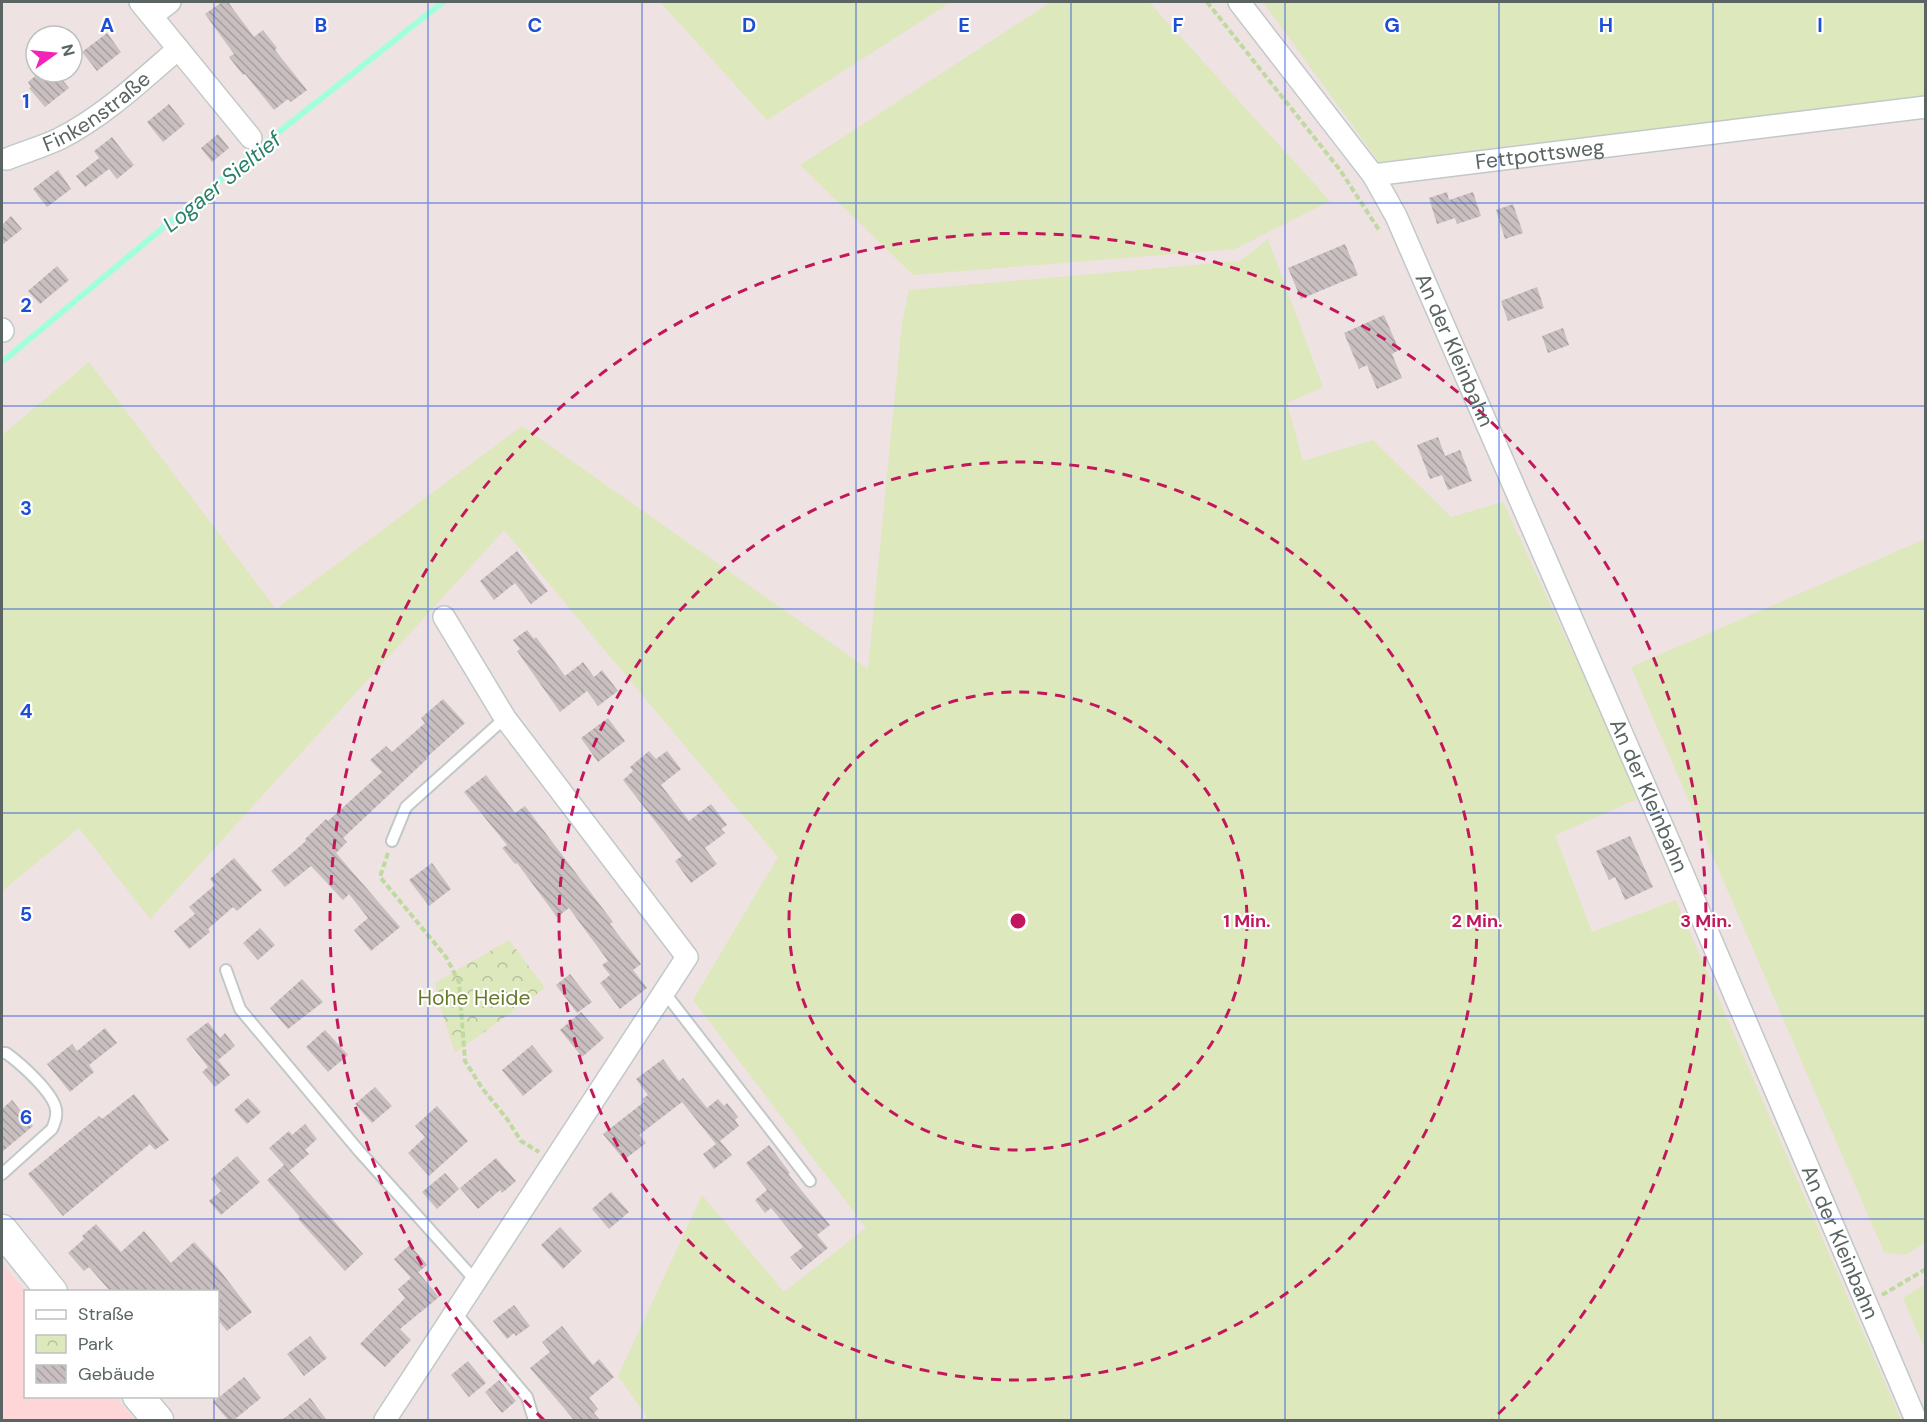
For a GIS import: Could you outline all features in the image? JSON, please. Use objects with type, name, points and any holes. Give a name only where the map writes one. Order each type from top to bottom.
[{"type":"street","points":[[170,2],[146,9],[251,138]]},
{"type":"street","points":[[1239,2],[1373,175]]},
{"type":"street","name":"Finkenstraße","points":[[7,159],[59,138],[86,122],[141,81],[178,49]]},
{"type":"street","name":"Fettpottsweg","points":[[1373,175],[1926,107]]},
{"type":"street","name":"An der Kleinbahn","points":[[1373,175],[1396,216],[1456,352],[1671,846],[1916,1420]]},
{"type":"street","points":[[385,1420],[687,957],[505,718],[444,617]]},
{"type":"street","points":[[2,1230],[50,1290]]},
{"type":"street","points":[[140,1398],[158,1420]]},
{"type":"lane","points":[[392,842],[406,807],[505,718]]},
{"type":"lane","points":[[226,970],[240,1009],[359,1151],[475,1280]]},
{"type":"lane","points":[[665,993],[810,1181]]},
{"type":"lane","points":[[2,1053],[14,1059],[50,1095],[57,1108],[57,1114],[52,1129],[2,1174]]},
{"type":"lane","points":[[456,1313],[527,1397],[534,1420]]},
{"type":"path","points":[[1207,2],[1340,170],[1383,237]]},
{"type":"path","points":[[392,842],[380,878],[446,957],[459,982],[465,1061],[521,1141],[555,1159]]},
{"type":"path","points":[[1867,1305],[1926,1269]]},
{"type":"shaded area","points":[[2,1263],[24,1290],[24,1398],[116,1398],[135,1420],[2,1420]]},
{"type":"green space","points":[[660,2],[951,2],[767,120]]},
{"type":"green space","points":[[1051,2],[1149,2],[1330,201],[1235,249],[913,275],[800,165]]},
{"type":"green space","points":[[1263,2],[1925,2],[1925,96],[1379,162]]},
{"type":"green space","points":[[1268,239],[1323,387],[1287,403],[1303,461],[1373,440],[1451,517],[1503,502],[1640,798],[1555,835],[1592,932],[1676,900],[1901,1420],[644,1420],[647,1417],[618,1376],[702,1195],[784,1292],[866,1228],[693,1000],[778,857],[504,530],[150,919],[79,828],[2,891],[2,435],[89,362],[276,609],[522,426],[868,669],[902,323],[909,290],[1240,261]]},
{"type":"green space","points":[[1925,539],[1926,1242],[1906,1255],[1884,1252],[1631,667]]},
{"type":"green space","name":"Hohe Heide","points":[[509,940],[545,988],[455,1053],[435,983]]},
{"type":"green space","points":[[1925,1284],[1925,1350],[1903,1298]]},
{"type":"building","points":[[222,2],[228,2],[254,37],[263,30],[277,48],[275,50],[307,90],[291,102],[288,99],[274,110],[229,57],[234,54],[205,14]]},
{"type":"building","points":[[107,33],[121,52],[97,71],[84,55],[84,50]]},
{"type":"building","points":[[29,84],[66,84],[69,88],[45,107],[29,88],[31,87]]},
{"type":"building","points":[[169,104],[185,124],[163,142],[147,122]]},
{"type":"building","points":[[218,134],[229,148],[212,162],[201,148]]},
{"type":"building","points":[[112,137],[134,165],[117,179],[109,169],[85,187],[76,176],[99,158],[94,151]]},
{"type":"building","points":[[58,170],[71,189],[47,207],[33,189]]},
{"type":"building","points":[[1447,192],[1449,200],[1473,192],[1481,216],[1457,224],[1455,218],[1437,224],[1429,198]]},
{"type":"building","points":[[1513,204],[1523,233],[1505,239],[1496,210]]},
{"type":"building","points":[[11,216],[22,229],[2,245],[2,225]]},
{"type":"building","points":[[1345,244],[1358,275],[1301,299],[1288,268]]},
{"type":"building","points":[[57,266],[69,280],[40,304],[28,291]]},
{"type":"building","points":[[1537,287],[1544,308],[1508,321],[1501,301]]},
{"type":"building","points":[[1384,315],[1399,350],[1392,354],[1402,378],[1377,389],[1367,365],[1359,369],[1344,333]]},
{"type":"building","points":[[1563,328],[1569,345],[1548,353],[1542,336]]},
{"type":"building","points":[[1438,437],[1445,456],[1460,450],[1472,481],[1448,490],[1442,475],[1430,479],[1417,445]]},
{"type":"building","points":[[517,551],[548,591],[531,604],[515,583],[494,600],[480,581]]},
{"type":"building","points":[[527,630],[534,639],[536,637],[565,676],[583,662],[594,677],[602,670],[618,691],[598,706],[587,691],[560,712],[517,651],[520,649],[513,640]]},
{"type":"building","points":[[443,699],[465,723],[343,838],[347,842],[336,853],[400,927],[371,951],[354,930],[368,918],[349,894],[343,900],[311,866],[285,887],[271,871],[306,841],[305,839],[326,819],[328,821],[382,772],[370,760],[386,746],[392,752],[425,723],[421,718]]},
{"type":"building","points":[[608,718],[625,741],[598,762],[581,738]]},
{"type":"building","points":[[649,751],[656,759],[667,751],[681,769],[661,785],[689,821],[711,804],[727,825],[721,829],[725,833],[705,848],[717,864],[691,883],[675,861],[682,856],[623,780],[633,771],[630,767]]},
{"type":"building","points":[[486,775],[515,813],[525,806],[613,922],[610,924],[641,964],[633,970],[647,988],[620,1009],[600,983],[610,975],[602,965],[608,961],[569,908],[557,917],[517,863],[515,864],[502,848],[507,845],[464,792]]},
{"type":"building","points":[[1630,836],[1653,887],[1625,900],[1615,877],[1609,880],[1596,851]]},
{"type":"building","points":[[234,858],[262,890],[237,911],[233,907],[208,929],[210,932],[189,949],[174,931],[195,914],[189,907],[215,885],[210,879]]},
{"type":"building","points":[[432,863],[451,889],[429,906],[409,880]]},
{"type":"building","points":[[260,928],[275,945],[258,960],[243,943]]},
{"type":"building","points":[[570,974],[592,1002],[577,1013],[556,985]]},
{"type":"building","points":[[302,979],[323,1002],[288,1029],[270,1008]]},
{"type":"building","points":[[581,1012],[604,1038],[582,1057],[560,1030]]},
{"type":"building","points":[[208,1022],[220,1038],[225,1033],[235,1046],[218,1060],[230,1075],[215,1087],[202,1072],[208,1067],[186,1039]]},
{"type":"building","points":[[105,1028],[117,1043],[89,1065],[94,1072],[70,1092],[47,1064],[72,1044],[77,1051]]},
{"type":"building","points":[[325,1030],[348,1055],[328,1072],[306,1047]]},
{"type":"building","points":[[532,1045],[553,1071],[523,1096],[502,1070]]},
{"type":"building","points":[[663,1059],[679,1081],[683,1078],[707,1108],[718,1099],[724,1106],[727,1103],[738,1117],[735,1120],[739,1126],[716,1144],[682,1102],[639,1135],[646,1143],[624,1160],[603,1134],[644,1102],[642,1099],[648,1095],[636,1079]]},
{"type":"building","points":[[375,1087],[392,1106],[372,1123],[355,1104]]},
{"type":"building","points":[[134,1094],[169,1140],[155,1150],[150,1144],[63,1216],[28,1174],[99,1116],[102,1119]]},
{"type":"building","points":[[248,1098],[261,1112],[247,1124],[234,1110]]},
{"type":"building","points":[[12,1100],[33,1126],[2,1152],[2,1109]]},
{"type":"building","points":[[437,1106],[468,1141],[429,1176],[408,1153],[425,1137],[415,1126]]},
{"type":"building","points":[[305,1124],[317,1139],[305,1150],[309,1154],[289,1171],[363,1254],[345,1271],[298,1219],[300,1217],[267,1180],[284,1165],[269,1148],[289,1131],[292,1135]]},
{"type":"building","points":[[720,1141],[732,1155],[714,1169],[703,1154]]},
{"type":"building","points":[[769,1145],[790,1173],[788,1174],[830,1225],[817,1235],[828,1248],[801,1270],[790,1257],[803,1247],[771,1208],[765,1213],[755,1200],[767,1190],[746,1163]]},
{"type":"building","points":[[237,1156],[260,1182],[221,1215],[209,1201],[221,1191],[211,1179]]},
{"type":"building","points":[[496,1158],[516,1181],[502,1193],[500,1190],[478,1209],[460,1188]]},
{"type":"building","points":[[445,1173],[459,1189],[437,1209],[422,1192]]},
{"type":"building","points":[[611,1192],[629,1212],[609,1229],[592,1209]]},
{"type":"building","points":[[96,1224],[121,1252],[144,1231],[171,1263],[194,1242],[218,1268],[252,1312],[227,1331],[219,1321],[219,1290],[109,1290],[89,1267],[84,1271],[68,1253],[84,1239],[82,1236]]},
{"type":"building","points":[[560,1227],[582,1251],[563,1269],[541,1245]]},
{"type":"building","points":[[410,1245],[427,1265],[411,1278],[394,1259]]},
{"type":"building","points":[[418,1272],[439,1297],[400,1329],[411,1340],[385,1367],[360,1344],[405,1298],[398,1289]]},
{"type":"building","points":[[514,1305],[530,1326],[516,1336],[514,1333],[507,1339],[493,1321]]},
{"type":"building","points":[[562,1326],[593,1365],[599,1359],[614,1377],[589,1398],[598,1409],[594,1413],[600,1420],[574,1420],[530,1368],[550,1352],[542,1342]]},
{"type":"building","points":[[310,1336],[327,1358],[304,1376],[287,1354]]},
{"type":"building","points":[[468,1361],[486,1383],[469,1397],[451,1375]]},
{"type":"building","points":[[244,1377],[261,1398],[234,1420],[228,1420],[213,1402]]},
{"type":"building","points":[[499,1380],[516,1401],[502,1413],[485,1392]]},
{"type":"building","points":[[310,1398],[327,1420],[282,1420]]},
{"type":"waterway","name":"Logaer Sieltief","points":[[2,362],[260,147],[443,2]]}]
